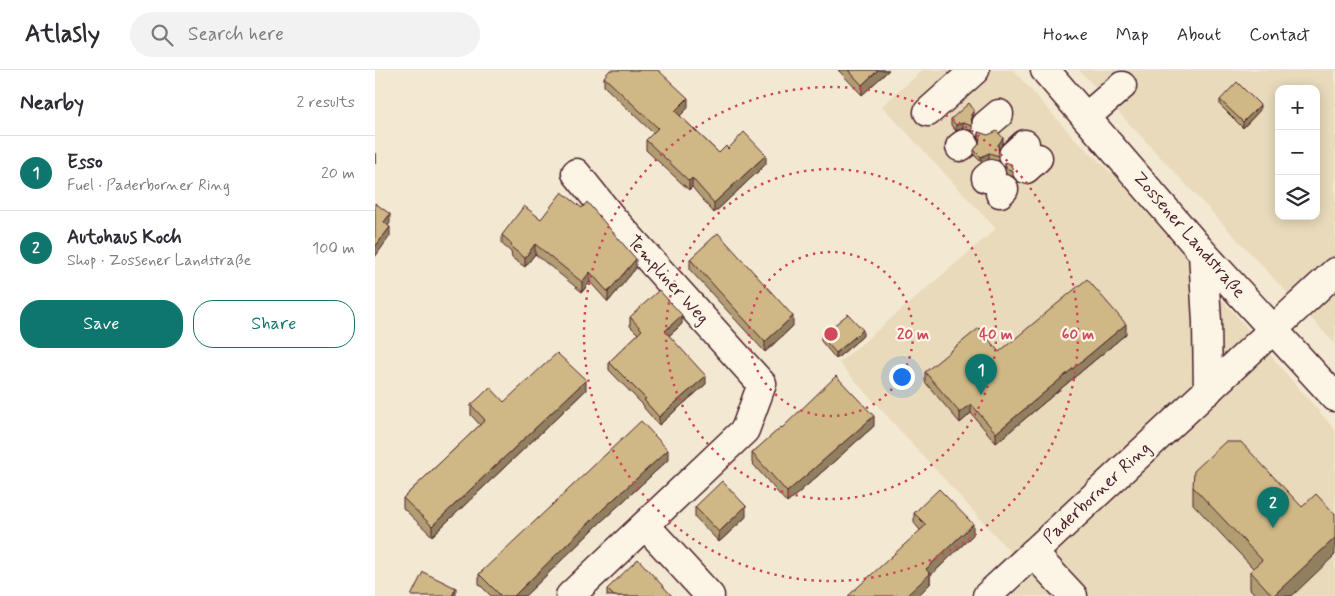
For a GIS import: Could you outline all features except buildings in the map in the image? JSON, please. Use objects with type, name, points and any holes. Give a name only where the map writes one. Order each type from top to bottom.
[{"type":"street","points":[[928,112],[975,70]]},
{"type":"street","name":"Zossener Landstraße","points":[[1045,70],[1203,253],[1335,397]]},
{"type":"street","points":[[1085,117],[1122,86]]},
{"type":"street","name":"Templiner Weg","points":[[576,173],[613,219],[762,384],[745,430],[645,526]]},
{"type":"street","points":[[1203,253],[1208,391]]},
{"type":"street","name":"Paderborner Ring","points":[[987,596],[1335,272]]},
{"type":"street","points":[[570,596],[645,526],[710,596]]},
{"type":"street","points":[[1033,553],[1073,596]]},
{"type":"shaded area","points":[[923,70],[1013,70],[1075,139],[1118,179],[1335,430],[1335,596],[1012,596],[1032,576],[839,363],[996,229],[882,106]]},
{"type":"shaded area","points":[[1079,70],[1335,70],[1335,344]]},
{"type":"place","name":"Esso","points":[[981,395]]},
{"type":"place","name":"Autohaus Koch","points":[[1273,528]]}]
